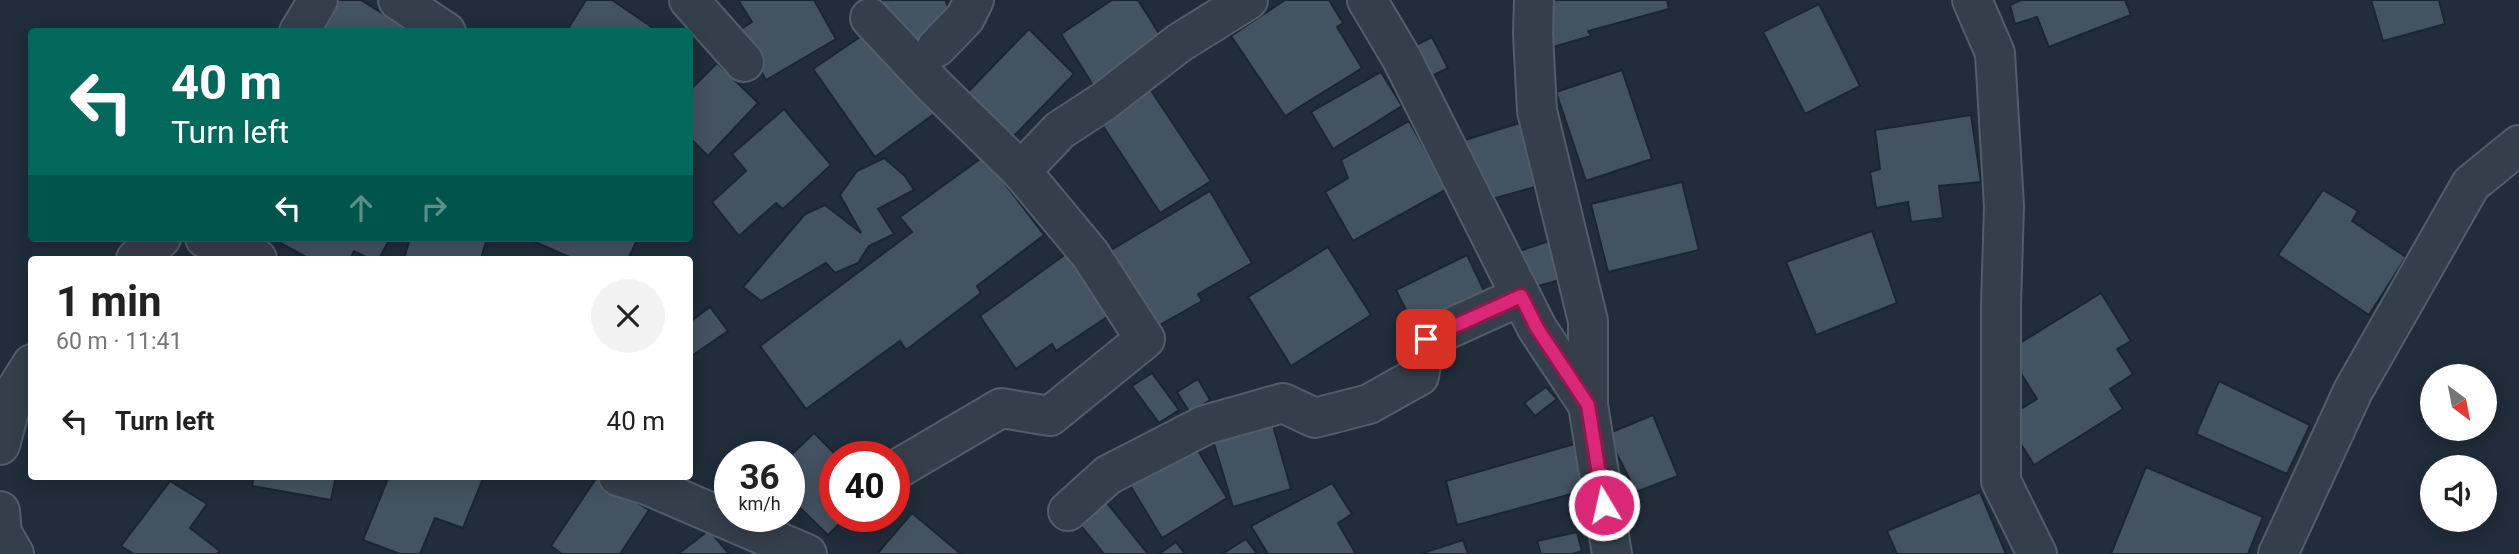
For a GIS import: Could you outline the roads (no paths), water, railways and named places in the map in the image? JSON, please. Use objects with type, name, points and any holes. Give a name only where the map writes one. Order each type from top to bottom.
[{"type":"street","points":[[301,28],[318,0]]},
{"type":"street","points":[[398,0],[440,28]]},
{"type":"street","points":[[690,0],[744,62]]},
{"type":"street","points":[[937,47],[965,18],[974,0]]},
{"type":"street","points":[[1021,172],[1060,131],[1103,102],[1179,43],[1248,0]]},
{"type":"street","points":[[1367,0],[1402,59],[1537,328],[1588,405]]},
{"type":"street","points":[[1535,0],[1533,34],[1537,111],[1588,321],[1588,405],[1612,554]]},
{"type":"street","points":[[1972,0],[1995,53],[2004,206],[2001,481],[2037,554]]},
{"type":"street","points":[[870,18],[1021,172],[1090,254],[1145,339],[1050,416],[1000,408],[910,461]]},
{"type":"street","points":[[2278,554],[2353,391],[2471,184],[2519,145]]},
{"type":"street","points":[[140,256],[156,242]]},
{"type":"street","points":[[215,242],[250,256]]},
{"type":"street","points":[[1068,511],[1108,475],[1205,425],[1283,402],[1315,418],[1369,404],[1419,376],[1426,339],[1521,296]]},
{"type":"street","points":[[0,445],[15,386]]},
{"type":"street","points":[[631,480],[807,554]]},
{"type":"street","points":[[0,511],[2,533],[14,554]]}]
